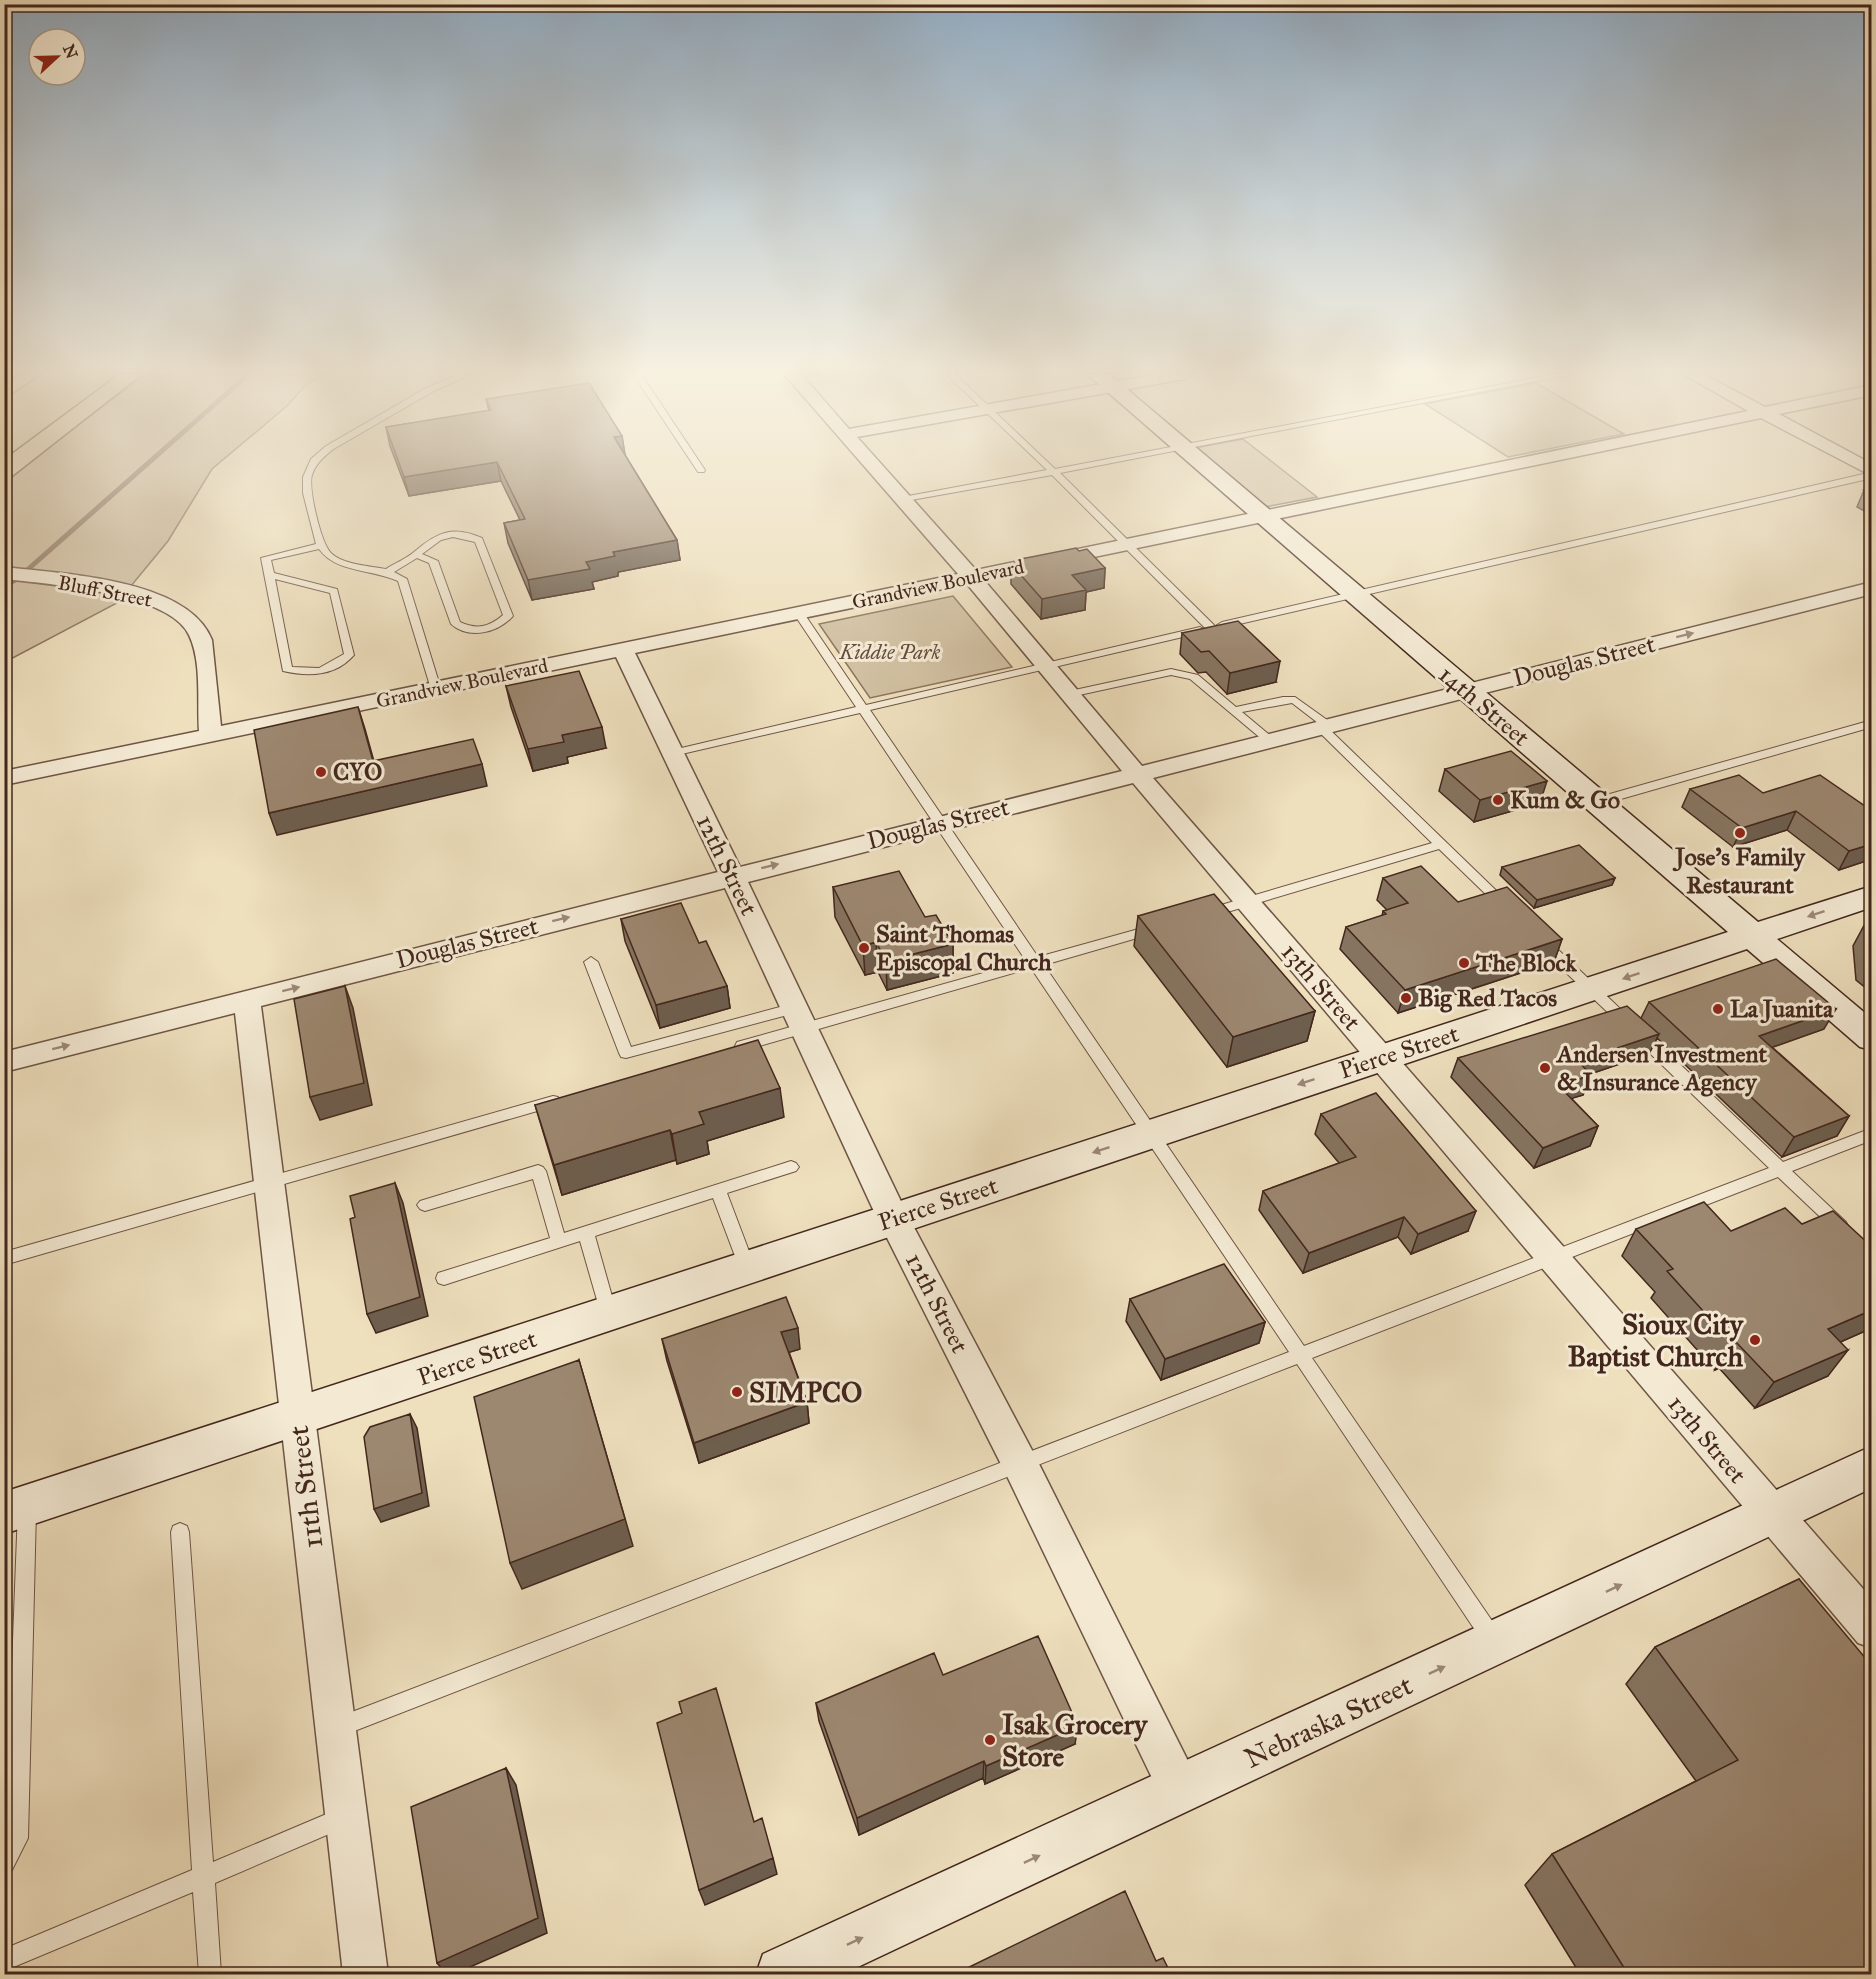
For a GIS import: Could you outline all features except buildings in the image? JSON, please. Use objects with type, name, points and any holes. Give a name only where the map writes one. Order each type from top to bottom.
[{"type":"main road","name":"14th Street","points":[[1206,466],[1354,596],[1872,1038]]},
{"type":"main road","name":"Pierce Street","points":[[16,1510],[1872,896]]},
{"type":"main road","name":"Nebraska Street","points":[[800,1971],[1872,1466]]},
{"type":"street","name":"13th Street","points":[[875,466],[1246,902],[1383,1057],[1772,1515],[1872,1629]]},
{"type":"street","name":"Grandview Boulevard","points":[[4,778],[1499,466]]},
{"type":"street","name":"Bluff Street","points":[[4,573],[104,587],[149,597],[174,607],[198,630],[203,654],[211,736]]},
{"type":"street","name":"Douglas Street","points":[[4,1062],[1322,725],[1466,691],[1872,588]]},
{"type":"street","name":"12th Street","points":[[623,650],[800,1018],[893,1218],[1020,1464],[1180,1790]]},
{"type":"street","name":"11th Street","points":[[247,1000],[365,1974]]},
{"type":"lane","points":[[312,466],[307,477],[307,493],[321,546],[328,557],[346,564],[387,572],[402,579],[436,689]]},
{"type":"lane","points":[[699,466],[701,470]]},
{"type":"lane","points":[[1048,466],[1211,628]]},
{"type":"lane","points":[[903,500],[1083,466]]},
{"type":"lane","points":[[673,753],[1354,596],[1872,473]]},
{"type":"lane","points":[[387,572],[416,555],[435,538],[450,534],[466,534],[479,540],[508,616],[497,626],[482,631],[466,630],[456,624],[433,561],[416,555]]},
{"type":"lane","points":[[269,575],[334,591],[350,655],[336,667],[303,674],[287,669],[269,575],[266,558],[321,546]]},
{"type":"lane","points":[[799,614],[1495,1643]]},
{"type":"lane","points":[[1070,694],[1171,672],[1185,673],[1194,677],[1236,710],[1268,740]]},
{"type":"lane","points":[[1236,710],[1283,700],[1295,700],[1516,917]]},
{"type":"lane","points":[[1596,802],[1872,723]]},
{"type":"lane","points":[[1191,918],[1441,844]]},
{"type":"lane","points":[[591,962],[626,1053],[800,1018],[1036,964],[1169,925]]},
{"type":"lane","points":[[1533,933],[1847,1232]]},
{"type":"lane","points":[[725,1051],[800,1018]]},
{"type":"lane","points":[[4,1258],[566,1097]]},
{"type":"lane","points":[[334,1729],[1872,1134]]},
{"type":"lane","points":[[444,1278],[791,1167]]},
{"type":"lane","points":[[425,1205],[538,1170],[559,1242]]},
{"type":"lane","points":[[718,1190],[747,1267]]},
{"type":"lane","points":[[586,1233],[609,1314]]},
{"type":"lane","points":[[4,1862],[17,1838],[16,1510]]},
{"type":"lane","points":[[180,1532],[210,1974]]},
{"type":"lane","points":[[4,1960],[346,1817]]},
{"type":"green space","points":[[21,466],[215,466],[168,541],[117,603],[5,662],[4,479]]},
{"type":"green space","points":[[1216,466],[1278,466],[1317,497],[1265,507]]},
{"type":"green space","name":"Kiddie Park","points":[[953,596],[1012,667],[870,698],[819,624]]},
{"type":"waterway","points":[[4,586],[17,579],[144,466]]},
{"type":"place","name":"CYO","points":[[321,772]]},
{"type":"place","name":"Kum & Go","points":[[1498,800]]},
{"type":"place","name":"Jose's Family Restaurant","points":[[1740,833]]},
{"type":"place","name":"Saint Thomas Episcopal Church","points":[[864,948]]},
{"type":"place","name":"The Block","points":[[1464,963]]},
{"type":"place","name":"Big Red Tacos","points":[[1406,998]]},
{"type":"place","name":"La Juanita","points":[[1718,1009]]},
{"type":"place","name":"Andersen Investment & Insurance Agency","points":[[1545,1068]]},
{"type":"place","name":"Sioux City Baptist Church","points":[[1755,1340]]},
{"type":"place","name":"SIMPCO","points":[[737,1392]]},
{"type":"place","name":"Isak Grocery Store","points":[[990,1740]]}]
